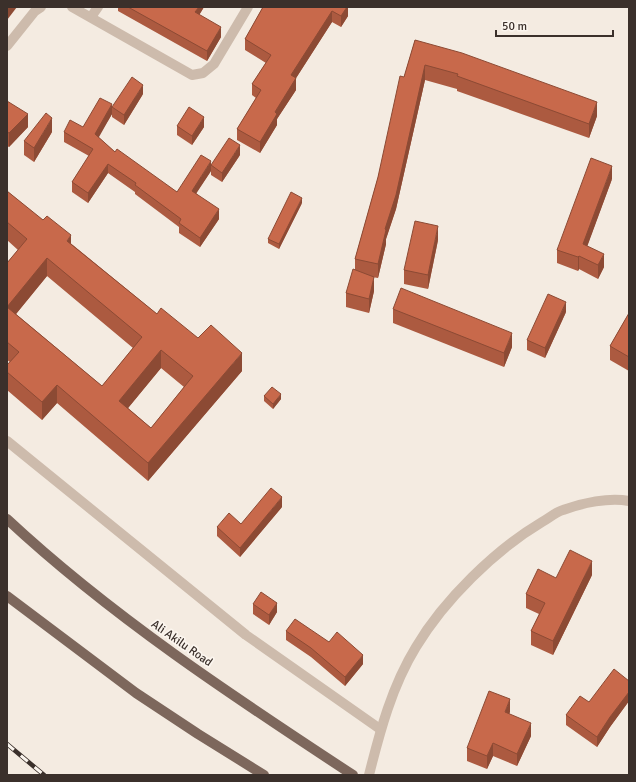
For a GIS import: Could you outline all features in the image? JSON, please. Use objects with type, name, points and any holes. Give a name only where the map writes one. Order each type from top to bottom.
[{"type":"main road","name":"Ali Akilu Road","points":[[7,520],[27,538],[138,627],[265,718],[352,775]]},
{"type":"main road","points":[[7,596],[136,693],[264,775]]},
{"type":"street","points":[[7,46],[35,10],[41,7]]},
{"type":"street","points":[[72,7],[91,16],[192,75],[203,74],[214,64],[248,7]]},
{"type":"street","points":[[91,16],[98,7]]},
{"type":"street","points":[[7,441],[246,635],[380,729]]},
{"type":"street","points":[[369,775],[380,729],[397,686],[415,647],[437,616],[463,586],[521,535],[562,510],[590,503],[629,501]]},
{"type":"building","points":[[128,7],[199,7],[195,12],[221,27],[207,51]]},
{"type":"building","points":[[263,7],[347,7],[341,16],[332,11],[291,75],[296,78],[275,112],[277,114],[260,142],[237,129],[261,90],[252,84],[271,55],[245,39]]},
{"type":"building","points":[[415,40],[462,53],[597,102],[589,124],[457,76],[458,74],[425,65],[396,195],[385,229],[378,264],[355,259],[378,177],[400,76],[404,77]]},
{"type":"building","points":[[132,77],[143,85],[124,115],[112,107]]},
{"type":"building","points":[[100,98],[112,104],[95,134],[115,152],[117,149],[177,192],[201,155],[211,161],[192,191],[219,209],[200,238],[179,223],[181,219],[135,185],[136,183],[108,164],[88,193],[72,182],[93,149],[64,132],[70,120],[83,127]]},
{"type":"building","points":[[7,101],[28,114],[9,133],[7,132]]},
{"type":"building","points":[[189,107],[204,117],[192,136],[177,126]]},
{"type":"building","points":[[46,113],[52,118],[34,148],[24,141]]},
{"type":"building","points":[[229,138],[240,145],[222,173],[211,165]]},
{"type":"building","points":[[591,158],[612,166],[583,244],[604,254],[598,265],[579,256],[578,257],[557,250]]},
{"type":"building","points":[[7,191],[43,220],[47,216],[71,235],[67,241],[157,314],[161,308],[198,338],[211,325],[242,353],[148,463],[57,385],[42,402],[7,372],[7,365],[19,352],[7,342],[7,307],[7,263],[27,239],[7,222]],"holes":[[[47,258],[142,337],[102,386],[7,307]],[[161,350],[193,376],[151,428],[119,401]]]},
{"type":"building","points":[[291,192],[302,198],[279,244],[268,239]]},
{"type":"building","points":[[415,221],[438,226],[428,275],[404,270]]},
{"type":"building","points":[[353,269],[374,277],[369,299],[346,293]]},
{"type":"building","points":[[401,288],[512,333],[504,353],[393,309]]},
{"type":"building","points":[[548,294],[566,302],[545,348],[527,340]]},
{"type":"building","points":[[629,313],[629,357],[610,346]]},
{"type":"building","points":[[272,387],[281,394],[273,404],[264,396]]},
{"type":"building","points":[[271,488],[282,497],[240,548],[217,527],[229,513],[241,524]]},
{"type":"building","points":[[570,550],[592,561],[553,641],[531,631],[545,603],[526,594],[538,569],[556,578]]},
{"type":"building","points":[[261,592],[277,603],[269,615],[253,604]]},
{"type":"building","points":[[295,619],[329,642],[337,632],[363,655],[345,677],[311,648],[286,631]]},
{"type":"building","points":[[614,669],[629,681],[629,692],[597,737],[566,715],[580,696],[589,702]]},
{"type":"building","points":[[489,691],[510,699],[505,712],[531,723],[517,754],[493,743],[487,756],[467,748]]},
{"type":"railway","points":[[7,744],[44,775]]}]
